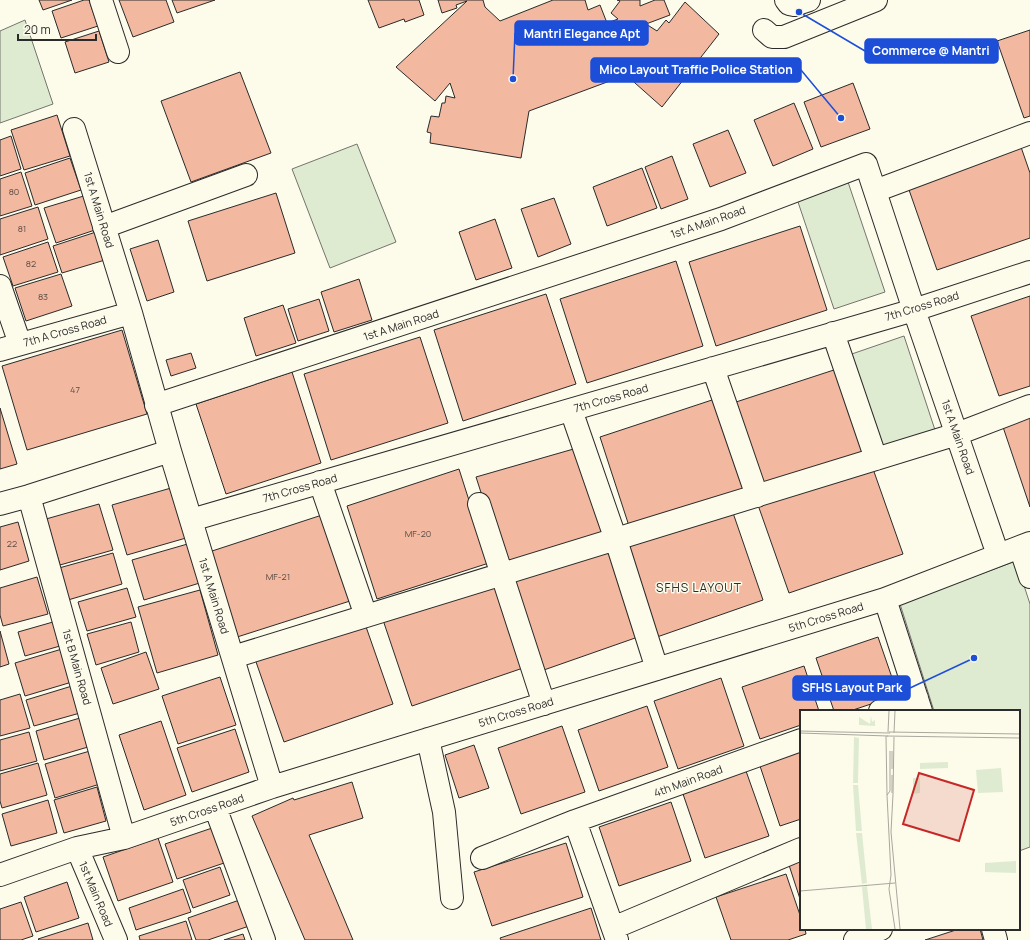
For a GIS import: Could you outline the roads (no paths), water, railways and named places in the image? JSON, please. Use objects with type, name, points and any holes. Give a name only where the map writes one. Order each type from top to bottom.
[{"type":"street","points":[[101,0],[118,52]]},
{"type":"street","points":[[786,0],[789,4],[794,6],[810,0]]},
{"type":"street","points":[[764,30],[772,37],[784,37],[876,0]]},
{"type":"street","name":"1st A Main Road","points":[[74,129],[131,313],[156,405],[272,787]]},
{"type":"street","points":[[875,191],[1030,133]]},
{"type":"street","name":"1st A Main Road","points":[[156,405],[721,219],[866,164],[914,310],[998,555]]},
{"type":"street","points":[[104,227],[246,175]]},
{"type":"street","name":"7th Cross Road","points":[[191,520],[914,310],[1030,272]]},
{"type":"street","points":[[0,286],[10,347]]},
{"type":"street","name":"7th A Cross Road","points":[[10,347],[131,313]]},
{"type":"street","points":[[833,333],[876,459]]},
{"type":"street","points":[[713,368],[757,496]]},
{"type":"street","points":[[232,657],[957,434],[1030,406]]},
{"type":"street","points":[[571,410],[616,540],[657,669]]},
{"type":"street","points":[[0,504],[170,451]]},
{"type":"street","points":[[320,482],[366,616]]},
{"type":"street","name":"1st B Main Road","points":[[29,496],[124,838]]},
{"type":"street","points":[[479,504],[544,704]]},
{"type":"street","points":[[1025,545],[1030,576]]},
{"type":"street","name":"5th Cross Road","points":[[0,875],[77,848],[124,838],[272,787],[885,599],[1025,545]]},
{"type":"street","points":[[885,599],[919,704],[886,710]]},
{"type":"street","points":[[428,739],[444,812],[452,898]]},
{"type":"street","name":"4th Main Road","points":[[482,858],[575,821],[800,740]]},
{"type":"street","points":[[215,807],[264,940]]},
{"type":"street","points":[[575,821],[615,934],[800,849]]},
{"type":"street","name":"1st Main Road","points":[[77,848],[116,940]]},
{"type":"street","points":[[855,940],[879,930]]},
{"type":"street","points":[[993,930],[996,940]]},
{"type":"place","name":"Commerce @ Mantri","points":[[799,12]]},
{"type":"place","name":"Mantri Elegance Apt","points":[[513,79]]},
{"type":"place","name":"Mico Layout Traffic Police Station","points":[[841,118]]},
{"type":"place","name":"SFHS Layout Park","points":[[974,658]]},
{"type":"district","name":"SFHS LAYOUT","points":[[699,588]]}]
